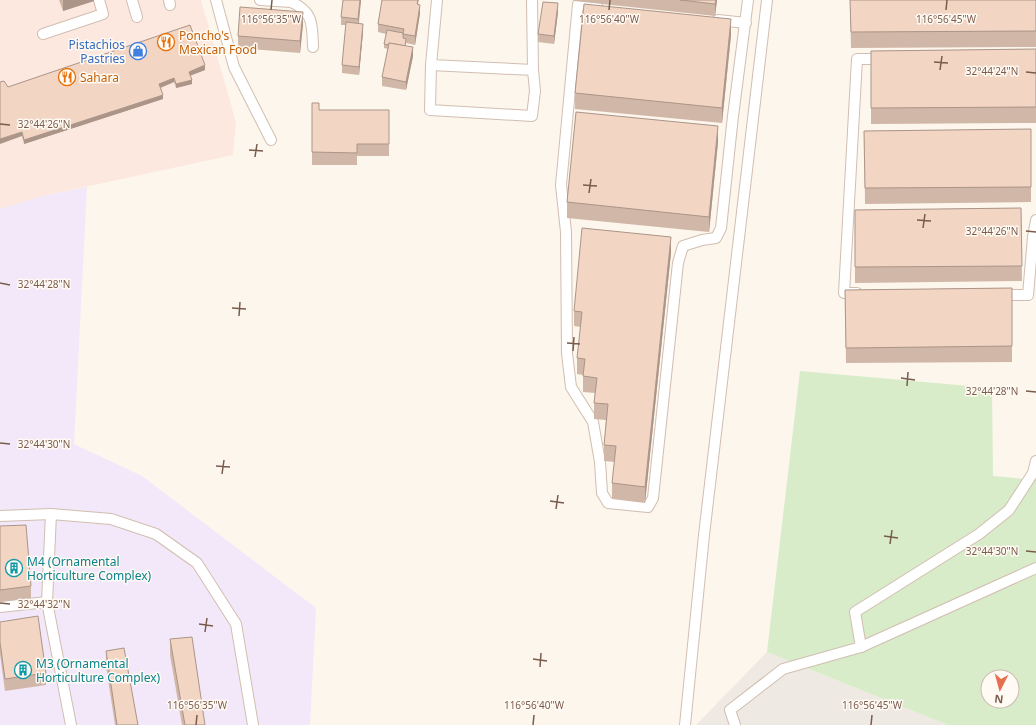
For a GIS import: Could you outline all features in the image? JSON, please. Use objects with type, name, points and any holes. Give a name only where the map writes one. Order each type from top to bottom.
[{"type":"lane","points":[[43,34],[103,14],[99,0]]},
{"type":"lane","points":[[132,0],[137,17]]},
{"type":"lane","points":[[216,0],[234,67],[271,140]]},
{"type":"lane","points":[[260,0],[292,1],[300,5],[312,19],[314,47]]},
{"type":"lane","points":[[437,0],[431,65],[430,110],[532,116],[535,91],[533,70],[532,0]]},
{"type":"lane","points":[[609,7],[578,4],[561,185],[566,232],[567,353],[571,387],[593,422],[600,462],[602,493],[608,503],[648,508],[654,498],[678,263],[683,246],[702,240],[716,238],[722,228],[733,116],[748,0]]},
{"type":"lane","points":[[686,725],[704,535],[767,0]]},
{"type":"lane","points":[[708,19],[746,23]]},
{"type":"lane","points":[[868,294],[844,293],[856,59],[896,59]]},
{"type":"lane","points":[[431,65],[533,70]]},
{"type":"lane","points":[[988,294],[1028,295],[1036,220]]},
{"type":"lane","points":[[861,647],[856,612],[980,534],[1009,510],[1033,473],[1036,462]]},
{"type":"lane","points":[[0,516],[51,514],[111,519],[156,534],[197,564],[236,624],[253,725]]},
{"type":"lane","points":[[51,514],[47,602],[71,725]]},
{"type":"lane","points":[[735,725],[730,710],[783,669],[861,647],[1036,568]]},
{"type":"lane","points":[[0,607],[47,602]]},
{"type":"shaded area","points":[[0,0],[201,0],[236,122],[233,155],[43,196],[0,209]]},
{"type":"shaded area","points":[[87,187],[74,444],[142,476],[316,608],[310,725],[0,725],[0,209],[43,196]]},
{"type":"shaded area","points":[[767,652],[948,725],[696,725]]},
{"type":"green space","points":[[800,371],[992,388],[993,476],[1036,480],[1036,725],[948,725],[767,652]]},
{"type":"building","points":[[343,0],[360,0],[358,19],[341,17]]},
{"type":"building","points":[[382,0],[418,0],[417,4],[420,5],[415,36],[403,34],[404,29],[378,24]]},
{"type":"building","points":[[680,0],[716,0],[715,4]]},
{"type":"building","points":[[850,0],[1036,0],[1036,31],[851,32]]},
{"type":"building","points":[[543,2],[558,3],[554,36],[538,34]]},
{"type":"building","points":[[584,4],[731,19],[722,108],[575,93]]},
{"type":"building","points":[[240,7],[303,12],[300,41],[238,36]]},
{"type":"building","points":[[346,22],[363,24],[359,67],[342,65]]},
{"type":"building","points":[[190,25],[205,65],[189,72],[192,80],[176,84],[174,78],[159,84],[163,95],[24,140],[22,132],[0,139],[0,82],[4,81],[8,87]]},
{"type":"building","points":[[387,30],[403,33],[403,38],[406,39],[405,46],[389,43],[389,45],[384,44]]},
{"type":"building","points":[[389,43],[413,47],[406,82],[382,77]]},
{"type":"building","points":[[1036,49],[1036,107],[871,108],[871,51]]},
{"type":"building","points":[[312,103],[319,103],[319,110],[389,110],[389,144],[357,144],[357,153],[312,152]]},
{"type":"building","points":[[576,112],[718,126],[709,217],[567,202]]},
{"type":"building","points":[[1031,129],[1031,187],[865,188],[864,131]]},
{"type":"building","points":[[1021,208],[1022,266],[855,267],[855,210]]},
{"type":"building","points":[[582,228],[671,237],[645,487],[612,483],[616,446],[604,445],[608,404],[594,403],[597,378],[583,376],[585,359],[577,358],[582,312],[574,311]]},
{"type":"building","points":[[1012,288],[1012,346],[846,348],[845,290]]},
{"type":"building","name":"M4 (Ornamental Horticulture Complex)","points":[[26,525],[31,586],[0,590],[0,526]]},
{"type":"building","name":"M3 (Ornamental Horticulture Complex)","points":[[38,616],[46,673],[5,679],[0,642],[0,622]]},
{"type":"building","points":[[192,637],[205,725],[185,725],[170,639]]},
{"type":"building","points":[[124,648],[138,725],[117,725],[106,651]]},
{"type":"place","name":"Poncho's Mexican Food","points":[[166,42]]},
{"type":"place","name":"Pistachios Pastries","points":[[138,51]]},
{"type":"place","name":"Sahara","points":[[67,77]]},
{"type":"place","name":"M4 (Ornamental Horticulture Complex)","points":[[14,568]]},
{"type":"place","name":"M3 (Ornamental Horticulture Complex)","points":[[23,670]]}]
